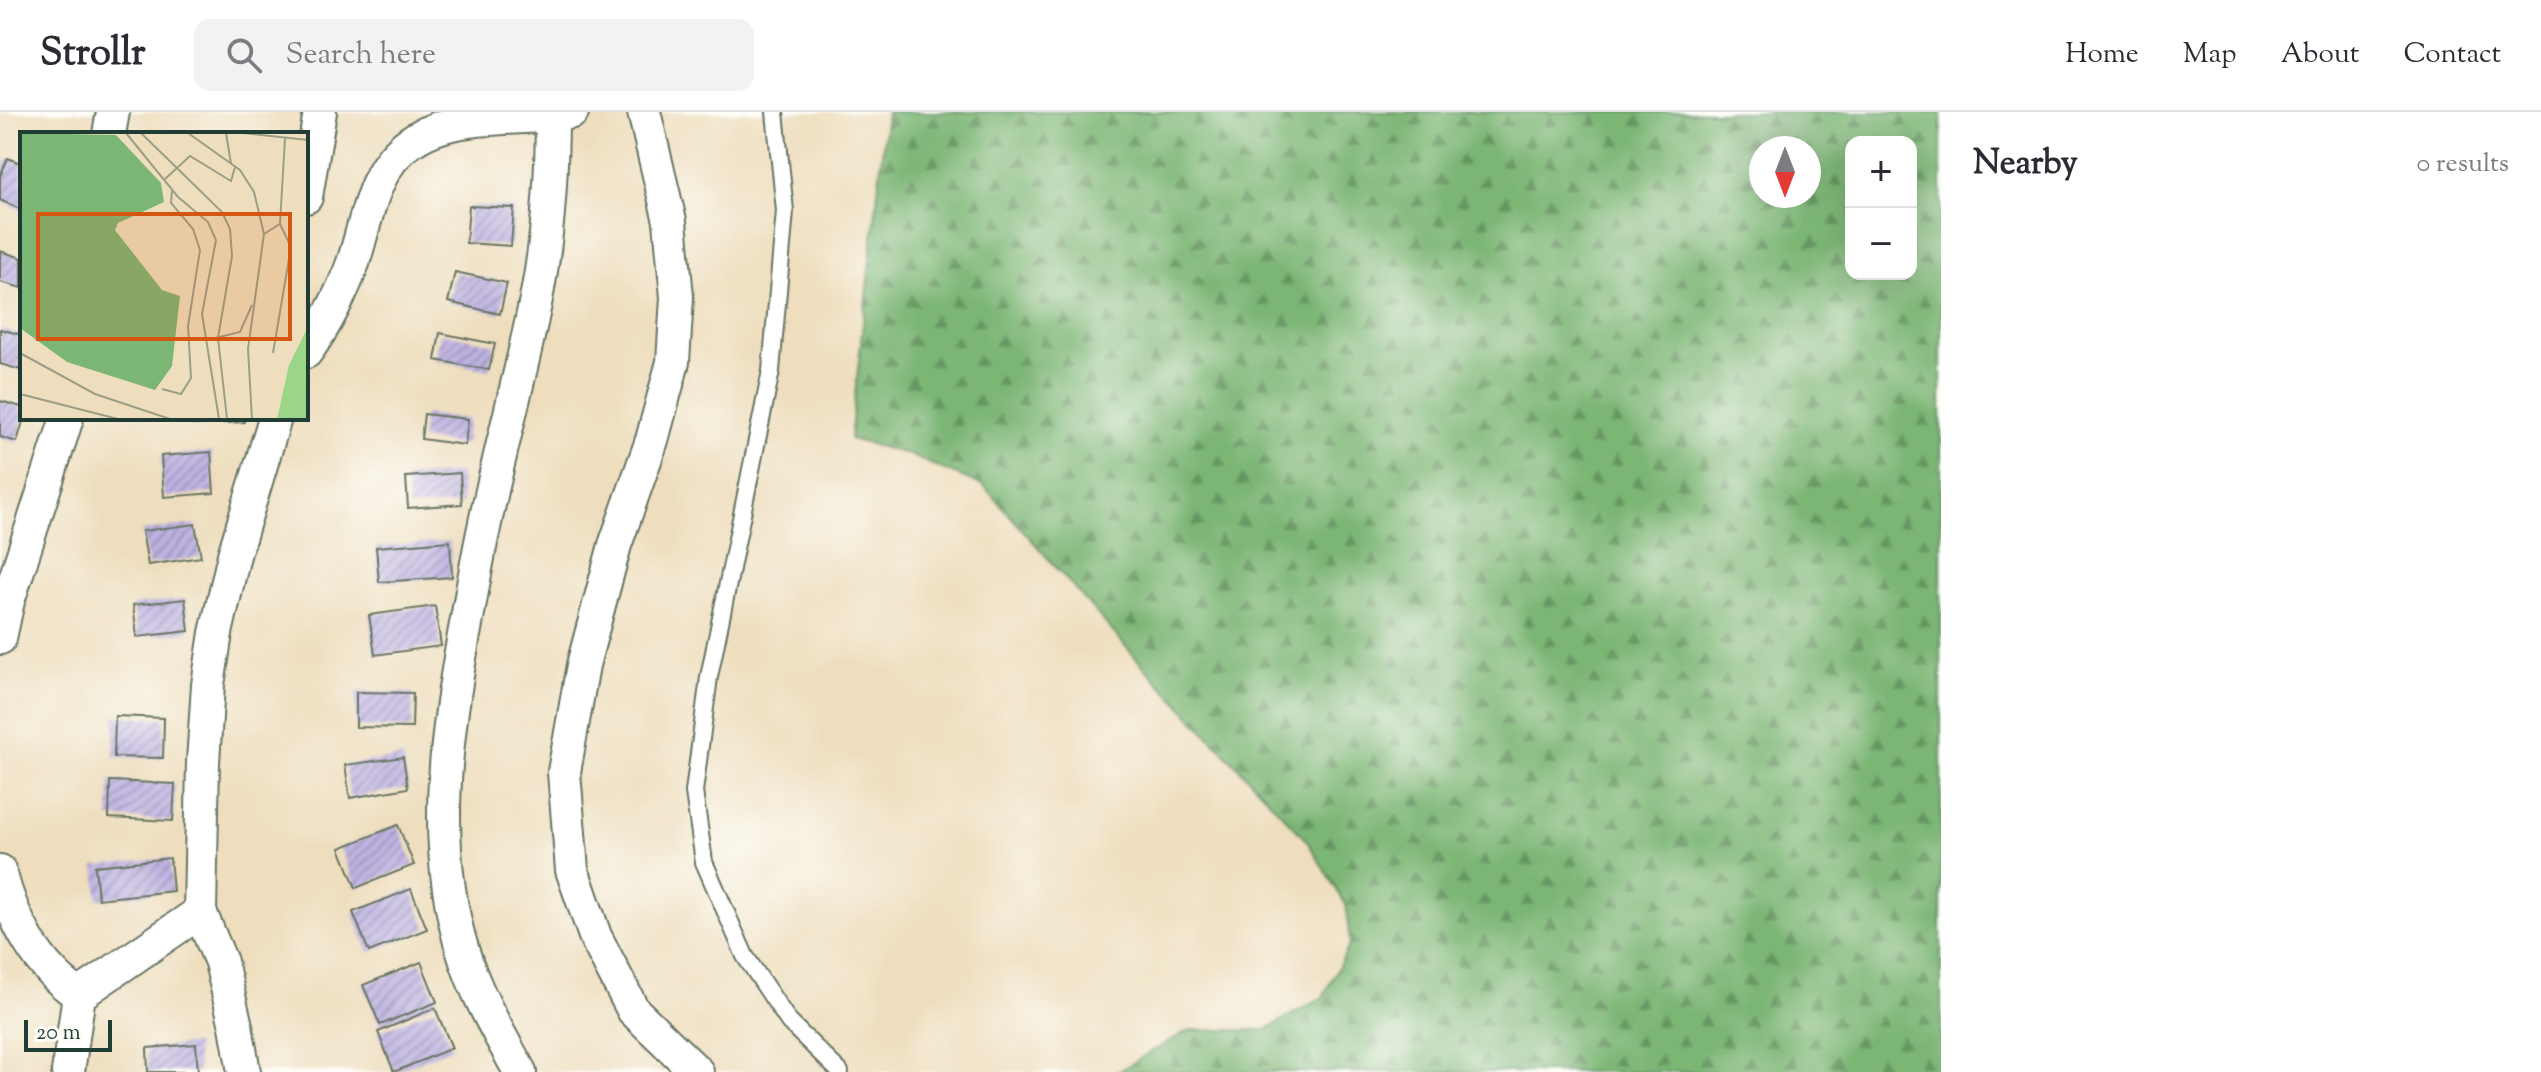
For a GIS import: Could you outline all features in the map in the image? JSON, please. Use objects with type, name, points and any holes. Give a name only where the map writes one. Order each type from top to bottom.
[{"type":"street","points":[[109,132],[113,112]]},
{"type":"street","points":[[308,185],[320,112]]},
{"type":"street","points":[[644,112],[670,221],[677,297],[673,362],[652,440],[615,545],[583,665],[564,772],[572,870],[595,936],[633,1010],[697,1072]]},
{"type":"street","points":[[308,348],[345,282],[374,188],[390,159],[416,138],[444,126],[559,113],[536,301],[484,528],[453,699],[444,786],[449,889],[462,951],[480,997],[520,1072]]},
{"type":"street","points":[[0,638],[8,601],[66,420]]},
{"type":"street","points":[[244,1072],[221,962],[200,912],[203,762],[212,659],[234,555],[274,420]]},
{"type":"street","points":[[0,871],[7,900],[36,950],[61,983],[79,995]]},
{"type":"street","points":[[68,1072],[79,995],[200,912]]},
{"type":"lane","points":[[775,112],[785,211],[771,371],[709,677],[694,792],[704,862],[745,956],[789,1022],[840,1072]]},
{"type":"green space","points":[[887,112],[1941,112],[1941,1072],[1117,1072],[1189,1030],[1265,1030],[1323,997],[1350,944],[1346,905],[1307,841],[1137,659],[984,486],[904,453],[850,439]]},
{"type":"building","points":[[8,158],[20,163],[20,209],[0,200],[0,176]]},
{"type":"building","points":[[469,206],[514,208],[511,246],[466,243]]},
{"type":"building","points":[[0,251],[20,257],[20,287],[0,282]]},
{"type":"building","points":[[455,272],[507,283],[500,314],[448,302]]},
{"type":"building","points":[[0,329],[20,334],[20,370],[0,364]]},
{"type":"building","points":[[440,333],[495,344],[489,370],[435,360]]},
{"type":"building","points":[[0,401],[20,406],[20,420],[23,420],[17,442],[0,437]]},
{"type":"building","points":[[424,414],[468,419],[465,445],[421,439]]},
{"type":"building","points":[[191,420],[244,420],[244,422],[191,425]]},
{"type":"building","points":[[211,452],[214,493],[164,497],[161,456]]},
{"type":"building","points":[[460,473],[462,504],[408,508],[406,477]]},
{"type":"building","points":[[195,524],[201,557],[148,565],[142,531]]},
{"type":"building","points":[[450,541],[452,577],[379,582],[376,547]]},
{"type":"building","points":[[185,599],[189,631],[137,637],[133,605]]},
{"type":"building","points":[[435,606],[441,646],[375,655],[369,615]]},
{"type":"building","points":[[356,692],[413,693],[412,728],[356,727]]},
{"type":"building","points":[[115,716],[164,718],[163,758],[114,757]]},
{"type":"building","points":[[403,757],[408,788],[350,798],[345,765]]},
{"type":"building","points":[[110,781],[175,784],[173,821],[109,818]]},
{"type":"building","points":[[398,825],[414,865],[356,888],[340,848]]},
{"type":"building","points":[[170,858],[173,891],[98,899],[95,866]]},
{"type":"building","points":[[411,889],[427,929],[369,952],[353,912]]},
{"type":"building","points":[[421,962],[437,1002],[380,1025],[363,985]]},
{"type":"building","points":[[435,1008],[452,1048],[394,1072],[378,1032]]},
{"type":"building","points":[[196,1044],[198,1072],[148,1072],[147,1048]]}]
